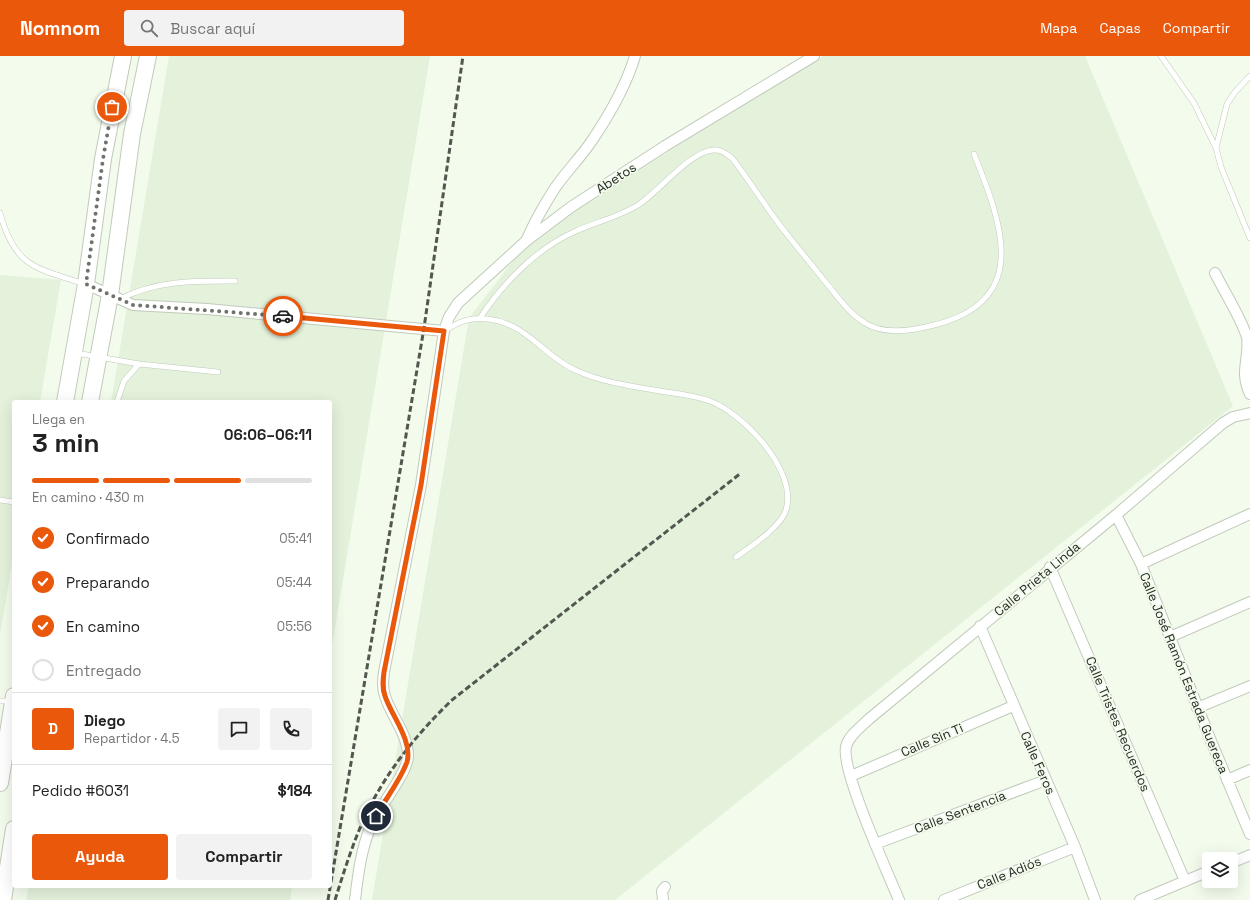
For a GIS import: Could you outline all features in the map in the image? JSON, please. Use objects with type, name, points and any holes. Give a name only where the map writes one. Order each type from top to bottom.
[{"type":"main road","points":[[65,400],[86,284],[103,159],[123,56]]},
{"type":"main road","points":[[90,400],[99,357],[115,297],[132,134],[148,56]]},
{"type":"main road","points":[[0,783],[10,700]]},
{"type":"main road","points":[[3,900],[12,851]]},
{"type":"street","points":[[526,241],[538,215],[555,188],[590,143],[604,122],[620,92],[635,56]]},
{"type":"street","name":"Abetos","points":[[355,900],[364,846],[371,825],[407,762],[408,755],[401,729],[385,696],[383,686],[384,672],[421,485],[444,331],[449,317],[458,303],[526,241],[571,207],[666,146],[814,56]]},
{"type":"street","points":[[1216,272],[1247,337],[1249,354],[1245,377],[1250,394]]},
{"type":"street","points":[[86,284],[133,305],[207,309],[444,331]]},
{"type":"street","name":"Calle Prieta Linda","points":[[895,899],[847,763],[846,749],[848,742],[855,732],[1050,567],[1116,515],[1223,423],[1233,416],[1250,412]]},
{"type":"street","points":[[1141,564],[1250,514]]},
{"type":"street","name":"Calle José Ramón Estrada Guereca","points":[[1116,515],[1141,564],[1250,834]]},
{"type":"street","name":"Calle Tristes Recuerdos","points":[[1050,567],[1185,881]]},
{"type":"street","points":[[1170,637],[1250,602]]},
{"type":"street","name":"Calle Feros","points":[[980,626],[1013,706],[1075,847],[1095,900]]},
{"type":"street","points":[[1198,708],[1250,686]]},
{"type":"street","name":"Calle Sin Ti","points":[[851,776],[1013,706]]},
{"type":"street","points":[[1227,780],[1250,770]]},
{"type":"street","name":"Calle Sentencia","points":[[875,844],[1046,780]]},
{"type":"street","name":"Calle Adiós","points":[[944,900],[1075,847]]},
{"type":"street","points":[[1238,859],[1250,855]]},
{"type":"street","points":[[1140,900],[1202,874]]},
{"type":"street","points":[[663,900],[662,891],[664,887]]},
{"type":"lane","points":[[1161,56],[1194,103],[1216,148],[1224,174],[1250,238]]},
{"type":"lane","points":[[1216,148],[1227,104],[1235,92],[1250,76]]},
{"type":"lane","points":[[480,318],[497,295],[545,249],[576,231],[636,207],[650,197],[688,162],[713,150],[723,151],[732,158],[798,248],[852,313],[865,323],[884,330],[897,331],[917,329],[944,323],[961,316],[983,300],[994,285],[1001,268],[1001,231],[994,205],[974,154]]},
{"type":"lane","points":[[0,213],[13,246],[32,266],[86,284]]},
{"type":"lane","points":[[115,297],[173,282],[236,281]]},
{"type":"lane","points":[[444,331],[465,319],[480,318],[505,322],[515,326],[561,362],[575,370],[617,384],[683,394],[709,400],[723,406],[739,418],[771,453],[780,468],[788,491],[786,511],[780,521],[736,557]]},
{"type":"lane","points":[[75,352],[138,364],[218,372]]},
{"type":"lane","points":[[118,400],[124,381],[138,364]]},
{"type":"lane","points":[[0,500],[12,502]]},
{"type":"shaded area","points":[[169,56],[430,56],[332,646],[332,400],[111,400]]},
{"type":"shaded area","points":[[823,56],[1085,56],[1233,406],[615,900],[372,900],[469,318],[533,235]]},
{"type":"shaded area","points":[[0,275],[61,280],[40,400],[12,400],[12,565],[0,634]]},
{"type":"shaded area","points":[[29,888],[292,888],[290,900],[26,900]]},
{"type":"railway","points":[[332,876],[424,328],[463,56]]},
{"type":"railway","points":[[335,900],[344,871],[365,816],[387,777],[412,742],[452,700],[741,473]]},
{"type":"railway","points":[[328,900],[330,888]]},
{"type":"way so far","points":[[112,107],[96,205],[86,284],[133,305],[163,308],[207,309],[283,316]]},
{"type":"route","points":[[283,316],[444,331],[421,485],[384,672],[383,686],[385,696],[401,729],[408,755],[407,762],[376,816]]}]
